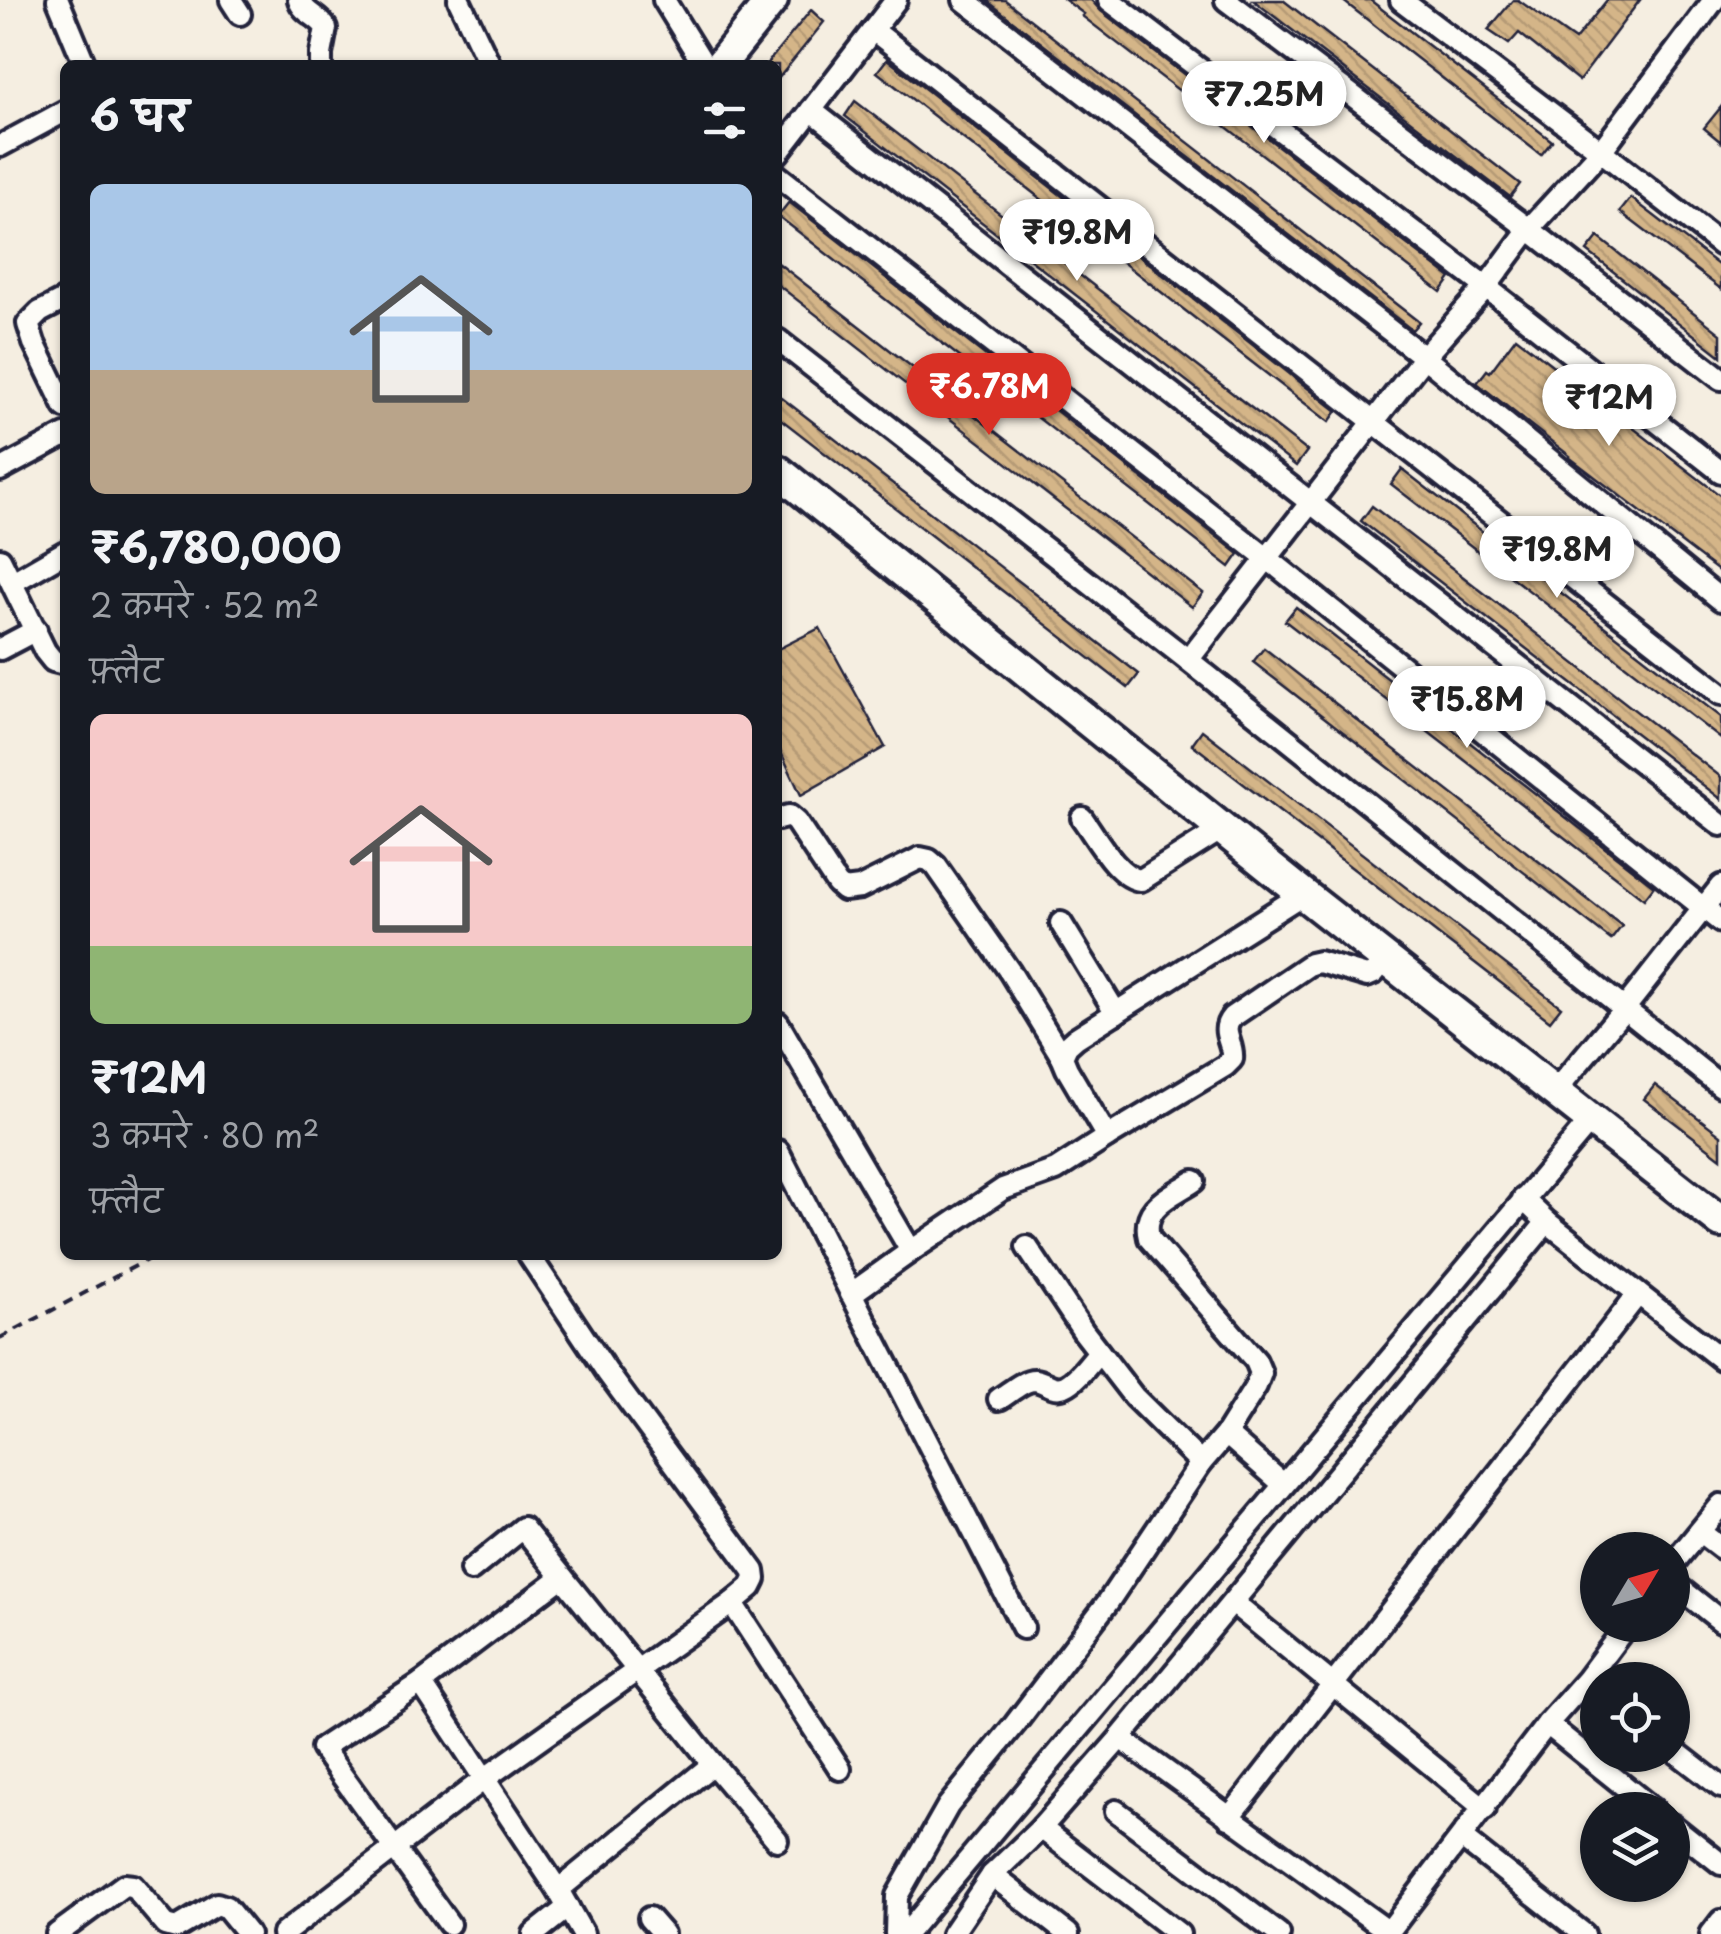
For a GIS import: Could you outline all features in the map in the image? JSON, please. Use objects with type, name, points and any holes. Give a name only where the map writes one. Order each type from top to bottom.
[{"type":"street","points":[[58,0],[84,60]]},
{"type":"street","points":[[299,0],[305,11],[321,20],[326,28],[321,60]]},
{"type":"street","points":[[459,0],[488,60]]},
{"type":"street","points":[[664,0],[701,60]]},
{"type":"street","points":[[724,60],[772,0]]},
{"type":"street","points":[[782,148],[896,0]]},
{"type":"street","points":[[964,0],[1424,357],[1721,600]]},
{"type":"street","points":[[1109,0],[1486,286],[1721,472]]},
{"type":"street","points":[[1226,0],[1721,379]]},
{"type":"street","points":[[1401,0],[1721,245]]},
{"type":"street","points":[[1188,660],[1424,357],[1530,229],[1601,151],[1714,0]]},
{"type":"street","points":[[873,30],[1721,694]]},
{"type":"street","points":[[812,110],[1721,825]]},
{"type":"street","points":[[0,146],[60,114]]},
{"type":"street","points":[[782,179],[1268,559],[1721,922]]},
{"type":"street","points":[[60,302],[28,324],[60,397]]},
{"type":"street","points":[[782,343],[1188,660],[1721,1086]]},
{"type":"street","points":[[0,470],[60,438]]},
{"type":"street","points":[[782,474],[1303,894],[1721,1222]]},
{"type":"street","points":[[12,582],[60,555]]},
{"type":"street","points":[[0,560],[53,660],[60,662]]},
{"type":"street","points":[[0,649],[36,630]]},
{"type":"street","points":[[782,818],[790,816],[796,822],[844,890],[860,888],[920,858],[936,866],[1010,972],[1106,1137]]},
{"type":"street","points":[[1082,818],[1122,872],[1141,880],[1222,828]]},
{"type":"street","points":[[1555,1091],[1721,886]]},
{"type":"street","points":[[1062,1057],[1076,1038],[1303,894]]},
{"type":"street","points":[[1061,923],[1116,1013]]},
{"type":"street","points":[[851,1294],[1003,1189],[1056,1170],[1225,1066],[1233,1052],[1226,1024],[1310,964],[1318,962],[1367,976],[1385,958]]},
{"type":"street","points":[[782,1030],[912,1251]]},
{"type":"street","points":[[906,1934],[1591,1120]]},
{"type":"street","points":[[782,1160],[1023,1628]]},
{"type":"street","points":[[896,1934],[898,1896],[948,1806],[1108,1602],[1256,1386],[1260,1373],[1256,1361],[1149,1238],[1148,1215],[1194,1182]]},
{"type":"street","points":[[1523,1199],[1721,1359]]},
{"type":"street","points":[[952,1934],[992,1875],[1041,1828],[1120,1738],[1547,1222]]},
{"type":"street","points":[[1027,1247],[1099,1352],[1148,1413],[1201,1463]]},
{"type":"street","points":[[291,1932],[484,1779],[732,1603],[755,1579],[754,1571],[607,1372],[532,1260]]},
{"type":"street","points":[[1229,1818],[1638,1294]]},
{"type":"street","points":[[1000,1400],[1035,1380],[1053,1388],[1062,1387],[1099,1352]]},
{"type":"street","points":[[1226,1434],[1283,1484]]},
{"type":"street","points":[[1690,1544],[1721,1506]]},
{"type":"street","points":[[471,1570],[523,1528],[777,1840]]},
{"type":"street","points":[[1700,1532],[1721,1548]]},
{"type":"street","points":[[449,1924],[322,1748],[421,1683],[562,1577]]},
{"type":"street","points":[[1690,1596],[1721,1621]]},
{"type":"street","points":[[732,1603],[840,1769]]},
{"type":"street","points":[[1233,1603],[1484,1809]]},
{"type":"street","points":[[421,1683],[583,1934]]},
{"type":"street","points":[[1120,1738],[1388,1933],[1547,1724],[1580,1695]]},
{"type":"street","points":[[1547,1724],[1632,1792]]},
{"type":"street","points":[[1690,1763],[1721,1788]]},
{"type":"street","points":[[534,1934],[563,1898],[713,1764]]},
{"type":"street","points":[[1116,1811],[1279,1934]]},
{"type":"street","points":[[1041,1828],[1180,1934]]},
{"type":"street","points":[[1462,1838],[1584,1934]]},
{"type":"street","points":[[1690,1839],[1721,1864]]},
{"type":"street","points":[[992,1875],[1068,1934]]},
{"type":"street","points":[[57,1934],[124,1886],[133,1886],[166,1925],[176,1928],[217,1904],[226,1907],[248,1934]]},
{"type":"street","points":[[1711,1934],[1721,1921]]},
{"type":"path","points":[[0,1338],[147,1260]]},
{"type":"building","points":[[986,0],[1005,0],[1419,322],[1412,330]]},
{"type":"building","points":[[1065,0],[1091,0],[1451,278],[1441,292],[1082,16]]},
{"type":"building","points":[[1253,0],[1283,0],[1520,184],[1510,197]]},
{"type":"building","points":[[1342,0],[1370,0],[1552,141],[1541,155]]},
{"type":"building","points":[[1513,0],[1575,40],[1607,0],[1640,0],[1579,81],[1519,33],[1509,44],[1488,30]]},
{"type":"building","points":[[811,10],[824,22],[782,74],[782,60],[770,60]]},
{"type":"building","points":[[887,59],[1337,411],[1329,422],[877,72]]},
{"type":"building","points":[[855,101],[1307,451],[1296,466],[845,116]]},
{"type":"building","points":[[1721,107],[1721,142],[1704,128]]},
{"type":"building","points":[[1631,198],[1721,267],[1721,289],[1620,212]]},
{"type":"building","points":[[789,202],[1239,554],[1230,567],[782,219],[782,211]]},
{"type":"building","points":[[1598,237],[1721,334],[1721,356],[1587,251]]},
{"type":"building","points":[[782,266],[1203,593],[1192,607],[782,288]]},
{"type":"building","points":[[1516,337],[1721,496],[1721,573],[1477,383]]},
{"type":"building","points":[[782,398],[1139,674],[1128,688],[782,420]]},
{"type":"building","points":[[1402,469],[1721,717],[1721,739],[1391,484]]},
{"type":"building","points":[[1372,506],[1721,777],[1721,799],[1361,521]]},
{"type":"building","points":[[1296,607],[1654,886],[1644,899],[1285,621]]},
{"type":"building","points":[[820,628],[885,747],[801,795],[782,755],[782,647]]},
{"type":"building","points":[[1264,648],[1622,926],[1611,940],[1253,662]]},
{"type":"building","points":[[1202,730],[1561,1007],[1550,1021],[1192,744]]},
{"type":"building","points":[[1655,1085],[1721,1135],[1721,1158],[1644,1099]]}]
